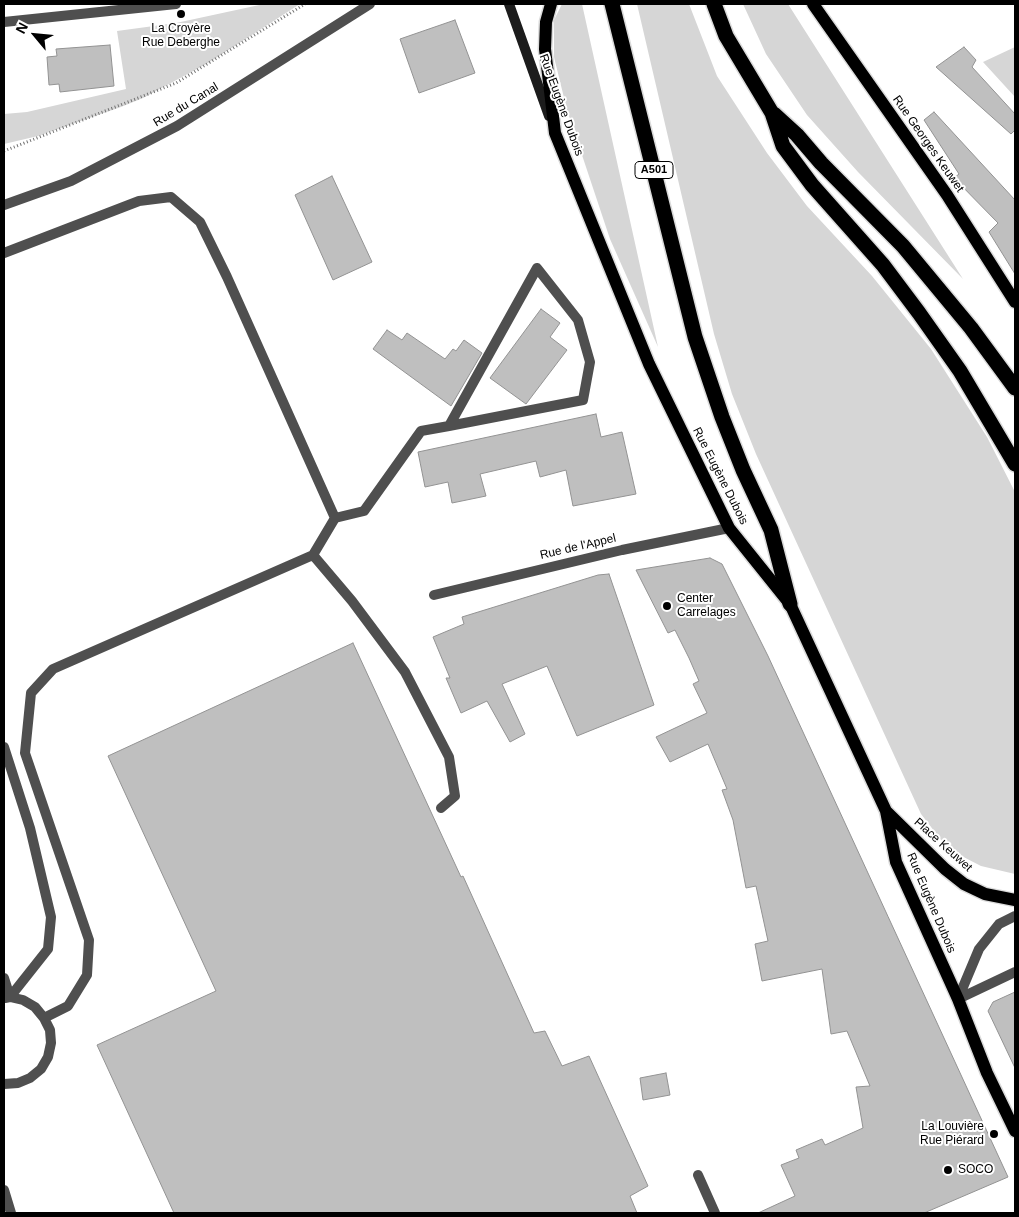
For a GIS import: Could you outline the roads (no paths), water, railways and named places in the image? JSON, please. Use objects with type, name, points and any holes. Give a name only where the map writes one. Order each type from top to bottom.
[{"type":"highway","name":"A501","points":[[612,4],[695,337],[722,417],[770,530],[790,604]]},
{"type":"highway","points":[[714,4],[726,36],[772,113],[783,146],[812,186],[883,265],[960,371],[1015,464]]},
{"type":"highway","points":[[772,113],[797,135],[821,163],[903,246],[971,328],[1015,388]]},
{"type":"main road","points":[[551,4],[546,22],[545,49],[556,133]]},
{"type":"main road","name":"Rue Georges Keuwet","points":[[813,4],[947,195],[1015,302]]},
{"type":"main road","name":"Rue Eugène Dubois","points":[[556,133],[649,364],[729,528],[790,604],[886,811],[896,862],[958,999],[987,1073],[1015,1131]]},
{"type":"main road","name":"Place Keuwet","points":[[886,811],[964,884],[986,894],[1015,900]]},
{"type":"street","points":[[4,22],[176,4]]},
{"type":"street","name":"Rue du Canal","points":[[4,205],[71,181],[177,126],[370,4]]},
{"type":"street","name":"Rue Eugène Dubois","points":[[509,4],[556,133]]},
{"type":"street","points":[[4,253],[138,201],[171,197],[200,222],[227,277],[335,518]]},
{"type":"street","points":[[44,1018],[68,1006],[86,975],[89,940],[25,753],[32,693],[53,668],[313,555],[335,518],[364,511],[421,431],[449,426],[583,400],[590,362],[578,320],[537,268],[449,426]]},
{"type":"street","name":"Rue de l'Appel","points":[[434,595],[622,550],[729,528]]},
{"type":"street","points":[[313,555],[352,601],[405,672],[449,757],[455,796],[441,808]]},
{"type":"street","points":[[4,747],[30,828],[51,917],[48,949],[6,995]]},
{"type":"street","points":[[958,999],[979,949],[999,924],[1015,916]]},
{"type":"street","points":[[958,999],[1015,972]]},
{"type":"street","points":[[4,978],[6,995]]},
{"type":"street","points":[[4,1084],[18,1083],[30,1078],[41,1069],[48,1057],[51,1044],[50,1030],[44,1018],[35,1007],[23,1000],[6,995]]},
{"type":"street","points":[[698,1176],[715,1213]]},
{"type":"street","points":[[4,1190],[11,1213]]},
{"type":"place","name":"La Croyère Rue Deberghe","points":[[181,14]]},
{"type":"place","name":"Center Carrelages","points":[[667,606]]},
{"type":"place","name":"La Louvière Rue Piérard","points":[[994,1134]]},
{"type":"place","name":"SOCO","points":[[948,1170]]}]
